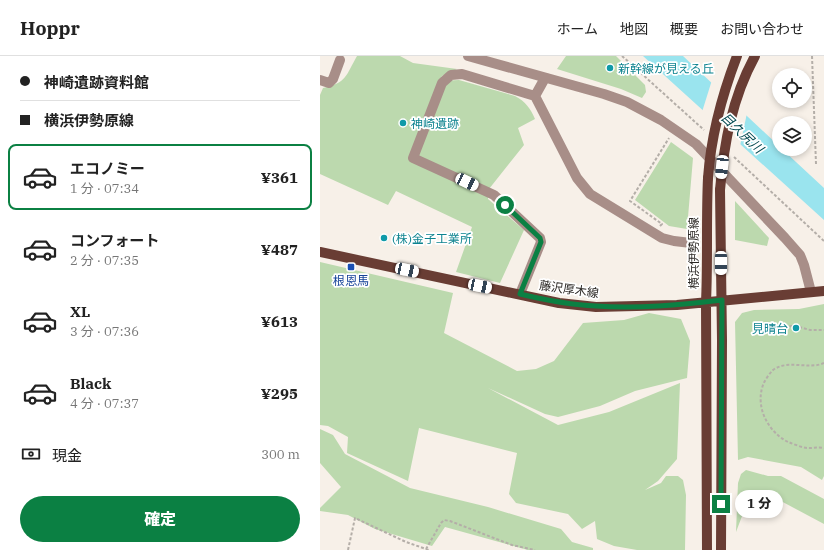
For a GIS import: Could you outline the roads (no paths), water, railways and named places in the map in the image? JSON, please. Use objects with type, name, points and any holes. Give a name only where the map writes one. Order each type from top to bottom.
[{"type":"main road","name":"横浜伊勢原線","points":[[707,550],[706,214],[709,161],[716,122],[725,88],[737,56]]},
{"type":"main road","points":[[721,550],[722,300],[720,190],[723,156],[732,115],[737,96],[755,56]]},
{"type":"main road","name":"藤沢厚木線","points":[[320,252],[559,303],[596,306],[677,305],[722,300]]},
{"type":"main road","points":[[722,300],[824,291]]},
{"type":"street","points":[[468,56],[604,94],[626,102],[661,120],[696,144],[800,255],[811,292]]},
{"type":"street","points":[[320,80],[328,83],[333,79],[340,60]]},
{"type":"street","points":[[520,294],[541,242],[540,238],[494,195],[412,158],[442,83],[451,75],[462,74],[535,96],[577,178],[590,194],[656,234],[674,241],[690,243]]},
{"type":"street","points":[[535,96],[545,78]]},
{"type":"water","name":"目久尻川","points":[[643,56],[683,56],[772,139],[772,156],[790,156],[824,188],[824,220]]},
{"type":"place","name":"新幹線が見える丘","points":[[610,68]]},
{"type":"place","name":"神崎遺跡","points":[[403,123]]},
{"type":"place","name":"(株)金子工業所","points":[[384,238]]},
{"type":"place","name":"根恩馬","points":[[351,267]]},
{"type":"place","name":"見晴台","points":[[796,328]]}]
